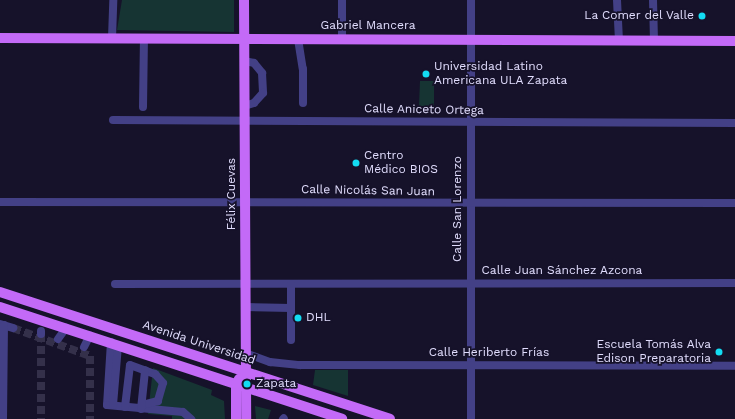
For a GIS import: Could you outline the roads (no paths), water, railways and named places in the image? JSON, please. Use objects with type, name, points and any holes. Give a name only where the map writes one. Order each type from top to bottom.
[{"type":"main road","name":"Félix Cuevas","points":[[244,0],[246,419]]},
{"type":"main road","name":"Gabriel Mancera","points":[[0,38],[735,41]]},
{"type":"main road","name":"Avenida Universidad","points":[[0,292],[390,419]]},
{"type":"main road","points":[[0,307],[115,343],[340,419]]},
{"type":"main road","points":[[234,383],[246,372]]},
{"type":"main road","points":[[234,383],[236,419]]},
{"type":"street","points":[[112,38],[113,0]]},
{"type":"street","points":[[342,0],[342,39]]},
{"type":"street","name":"Calle San Lorenzo","points":[[471,0],[469,364],[471,419]]},
{"type":"street","points":[[617,0],[619,41]]},
{"type":"street","points":[[653,0],[654,41]]},
{"type":"street","points":[[143,107],[144,38]]},
{"type":"street","points":[[298,39],[303,69],[303,103]]},
{"type":"street","points":[[244,61],[254,63],[262,73],[262,93],[254,103],[244,106]]},
{"type":"street","name":"Calle Aniceto Ortega","points":[[113,120],[735,123]]},
{"type":"street","name":"Calle Nicolás San Juan","points":[[0,202],[245,201],[471,204],[735,203]]},
{"type":"street","name":"Calle Juan Sánchez Azcona","points":[[115,284],[735,283]]},
{"type":"street","points":[[291,284],[291,340]]},
{"type":"street","points":[[245,307],[291,308]]},
{"type":"street","points":[[3,419],[2,325],[13,328]]},
{"type":"street","points":[[58,339],[66,328]]},
{"type":"street","points":[[84,347],[90,335]]},
{"type":"street","points":[[115,343],[107,405],[183,412],[191,419]]},
{"type":"street","name":"Calle Heriberto Frías","points":[[246,353],[282,364],[735,366]]},
{"type":"street","points":[[125,407],[128,367],[145,370],[160,378],[164,390],[156,402],[141,407]]},
{"type":"street","points":[[141,407],[145,370]]},
{"type":"street","points":[[232,419],[234,383]]},
{"type":"tunnel","points":[[13,328],[90,356],[90,419]]},
{"type":"tunnel","points":[[41,334],[41,419]]},
{"type":"place","name":"La Comer del Valle","points":[[702,16]]},
{"type":"place","name":"Universidad Latino Americana ULA Zapata","points":[[426,74]]},
{"type":"place","name":"Centro Médico BIOS","points":[[356,163]]},
{"type":"place","name":"DHL","points":[[298,318]]},
{"type":"place","name":"Escuela Tomás Alva Edison Preparatoria","points":[[719,352]]},
{"type":"place","name":"Zapata","points":[[247,384]]}]
